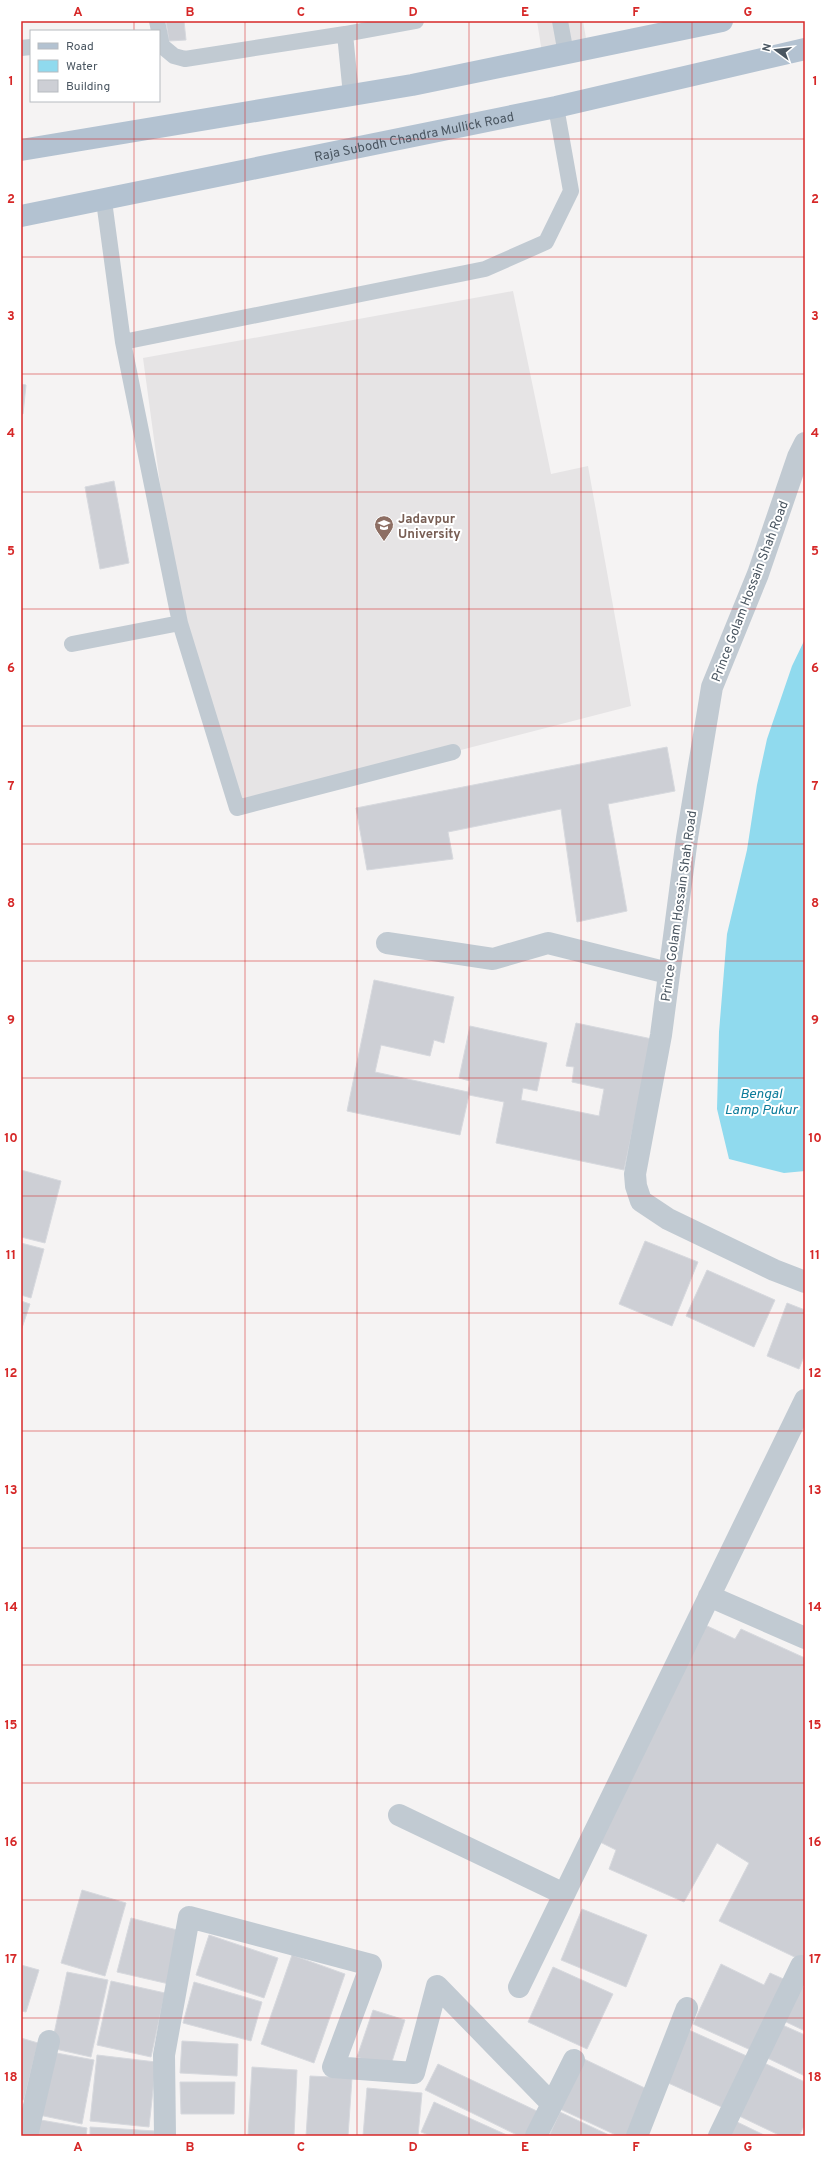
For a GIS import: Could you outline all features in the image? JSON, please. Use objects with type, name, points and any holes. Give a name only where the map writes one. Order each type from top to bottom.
[{"type":"main road","points":[[21,150],[412,85],[722,21]]},
{"type":"main road","name":"Raja Subodh Chandra Mullick Road","points":[[21,216],[104,201],[556,107],[805,49]]},
{"type":"street","name":"Prince Golam Hossain Shah Road","points":[[805,443],[798,457],[758,574],[712,687],[687,838],[661,1035],[636,1174],[636,1186],[641,1201],[668,1219],[774,1270],[805,1282]]},
{"type":"street","points":[[387,943],[493,959],[548,943],[668,973]]},
{"type":"street","points":[[519,1987],[805,1400]]},
{"type":"street","points":[[709,1596],[805,1638]]},
{"type":"street","points":[[399,1815],[564,1894]]},
{"type":"street","points":[[165,2136],[164,2055],[188,1917],[370,1965],[333,2067],[414,2073],[437,1986],[552,2104]]},
{"type":"street","points":[[719,2136],[801,1966]]},
{"type":"street","points":[[637,2136],[687,2008]]},
{"type":"street","points":[[27,2136],[49,2042]]},
{"type":"street","points":[[536,2136],[574,2060]]},
{"type":"lane","points":[[160,36],[162,46],[174,56],[185,59],[345,34],[416,21]]},
{"type":"lane","points":[[560,21],[566,54]]},
{"type":"lane","points":[[345,34],[351,95]]},
{"type":"lane","points":[[122,342],[485,269],[546,242],[571,191],[556,107]]},
{"type":"lane","points":[[104,201],[122,342],[180,623],[236,808],[453,752]]},
{"type":"lane","points":[[72,644],[180,623]]},
{"type":"shaded area","points":[[537,21],[583,21],[588,50],[543,59]]},
{"type":"shaded area","name":"Jadavpur University","points":[[513,291],[551,474],[588,466],[631,706],[237,808],[177,609],[143,358]]},
{"type":"water","name":"Bengal Lamp Pukur","points":[[805,639],[805,1171],[784,1173],[729,1159],[717,1109],[719,1032],[727,934],[747,850],[757,785],[767,739],[792,666]]},
{"type":"building","points":[[166,21],[184,21],[186,40],[169,41]]},
{"type":"building","points":[[21,384],[26,385],[23,414],[21,414]]},
{"type":"building","points":[[114,481],[129,563],[100,569],[85,487]]},
{"type":"building","points":[[667,747],[675,791],[608,804],[627,911],[577,922],[561,809],[448,832],[453,859],[367,870],[356,808]]},
{"type":"building","points":[[374,980],[454,997],[444,1043],[434,1040],[430,1056],[381,1045],[375,1072],[468,1092],[470,1081],[459,1078],[470,1026],[547,1043],[537,1091],[523,1088],[521,1100],[599,1116],[604,1089],[572,1082],[574,1067],[566,1066],[576,1023],[652,1039],[624,1170],[496,1143],[504,1102],[469,1095],[460,1135],[347,1111]]},
{"type":"building","points":[[21,1170],[61,1181],[45,1243],[21,1237]]},
{"type":"building","points":[[645,1241],[698,1262],[672,1326],[619,1304]]},
{"type":"building","points":[[21,1243],[44,1249],[31,1298],[21,1295]]},
{"type":"building","points":[[707,1270],[775,1300],[754,1347],[686,1316]]},
{"type":"building","points":[[21,1301],[30,1304],[21,1331]]},
{"type":"building","points":[[787,1303],[805,1310],[805,1354],[799,1369],[767,1356]]},
{"type":"building","points":[[703,1624],[735,1639],[741,1629],[805,1658],[805,1962],[719,1921],[749,1863],[717,1843],[684,1902],[609,1869],[616,1850],[598,1841]]},
{"type":"building","points":[[82,1890],[126,1903],[105,1976],[61,1963]]},
{"type":"building","points":[[582,1909],[647,1935],[626,1987],[561,1960]]},
{"type":"building","points":[[131,1918],[181,1931],[169,1984],[117,1972]]},
{"type":"building","points":[[209,1935],[278,1958],[264,1998],[196,1975]]},
{"type":"building","points":[[292,1955],[345,1974],[314,2063],[261,2044]]},
{"type":"building","points":[[721,1964],[764,1985],[770,1973],[788,1981],[755,2052],[693,2024]]},
{"type":"building","points":[[21,1965],[39,1970],[26,2012],[21,2011]]},
{"type":"building","points":[[553,1967],[613,1994],[587,2049],[528,2022]]},
{"type":"building","points":[[67,1972],[108,1980],[91,2057],[51,2048]]},
{"type":"building","points":[[111,1981],[165,1993],[151,2057],[97,2045]]},
{"type":"building","points":[[194,1982],[262,2002],[251,2041],[183,2023]]},
{"type":"building","points":[[798,1985],[805,1988],[805,2031],[782,2020]]},
{"type":"building","points":[[373,2010],[405,2020],[390,2068],[357,2057]]},
{"type":"building","points":[[778,2023],[805,2035],[805,2076],[763,2056]]},
{"type":"building","points":[[689,2030],[749,2057],[726,2109],[666,2082]]},
{"type":"building","points":[[21,2038],[38,2043],[24,2100],[21,2100]]},
{"type":"building","points":[[182,2041],[238,2044],[237,2076],[180,2073]]},
{"type":"building","points":[[51,2052],[94,2060],[82,2124],[39,2115]]},
{"type":"building","points":[[97,2055],[156,2062],[149,2127],[90,2121]]},
{"type":"building","points":[[584,2059],[649,2090],[627,2136],[618,2136],[560,2109]]},
{"type":"building","points":[[762,2062],[805,2082],[805,2124],[799,2136],[781,2136],[737,2115]]},
{"type":"building","points":[[438,2064],[541,2113],[530,2136],[519,2136],[425,2090]]},
{"type":"building","points":[[252,2067],[297,2070],[294,2136],[248,2136]]},
{"type":"building","points":[[310,2076],[352,2078],[348,2136],[306,2136]]},
{"type":"building","points":[[180,2082],[235,2082],[234,2114],[181,2114]]},
{"type":"building","points":[[367,2088],[422,2093],[418,2136],[363,2136]]},
{"type":"building","points":[[434,2102],[509,2136],[431,2136],[421,2132]]},
{"type":"building","points":[[560,2112],[611,2136],[549,2136]]},
{"type":"building","points":[[35,2119],[87,2128],[86,2136],[32,2136]]},
{"type":"building","points":[[731,2119],[766,2136],[722,2136]]},
{"type":"building","points":[[90,2127],[155,2131],[155,2136],[90,2136]]},
{"type":"place","name":"Jadavpur University","points":[[384,542]]}]
